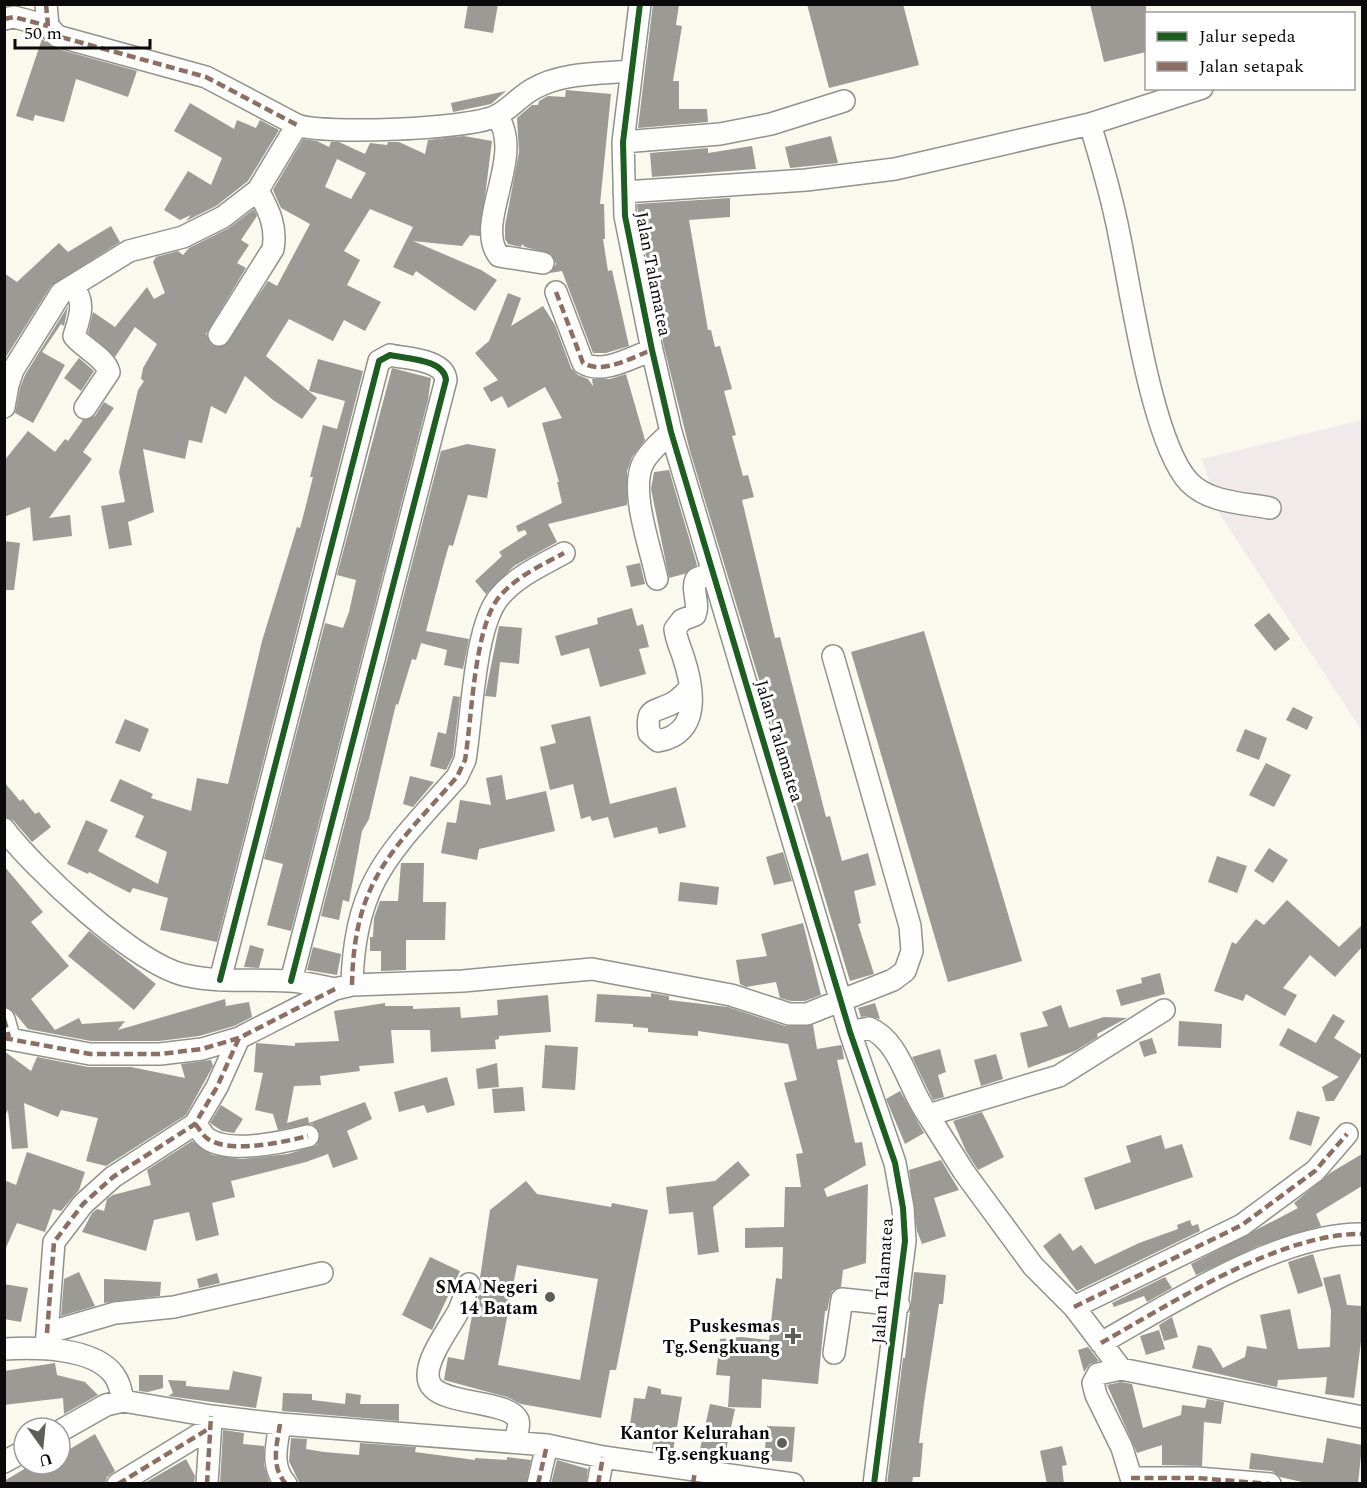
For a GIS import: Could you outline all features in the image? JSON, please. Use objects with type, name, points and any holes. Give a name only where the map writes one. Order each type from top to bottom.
[{"type":"street","name":"Jalan Talamatea","points":[[640,4],[623,141],[624,192],[625,216],[652,350],[671,432],[843,1001],[850,1032],[895,1163],[903,1208],[905,1241],[874,1484]]},
{"type":"street","points":[[4,19],[47,15],[57,36],[206,77],[297,125],[325,131],[455,126],[497,116],[532,89],[548,82],[576,75],[631,71]]},
{"type":"street","points":[[624,192],[806,180],[895,169],[1090,124],[1196,90]]},
{"type":"street","points":[[623,141],[720,134],[771,124],[844,102]]},
{"type":"street","points":[[497,116],[503,125],[507,147],[492,234],[494,250],[499,256],[543,262]]},
{"type":"street","points":[[1090,124],[1119,231],[1154,398],[1177,465],[1189,482],[1203,493],[1222,500],[1270,508]]},
{"type":"street","points":[[4,407],[13,370],[61,293],[129,251],[183,237],[223,217],[258,190],[297,125]]},
{"type":"street","points":[[219,335],[273,249],[276,235],[273,221],[258,190]]},
{"type":"street","points":[[72,287],[79,294],[81,304],[74,336],[81,345],[106,364],[109,372],[85,408]]},
{"type":"street","points":[[556,292],[583,363],[596,368],[603,367],[652,350]]},
{"type":"street","points":[[220,980],[379,361],[390,355],[437,365],[445,374],[446,380],[291,981]]},
{"type":"street","points":[[657,579],[639,495],[639,474],[647,456],[671,432]]},
{"type":"street","points":[[343,987],[360,912],[382,863],[457,777],[465,760],[481,645],[489,610],[500,595],[525,574],[564,553]]},
{"type":"street","points":[[690,688],[675,629],[682,620],[694,615],[697,610],[694,585],[696,579],[713,572]]},
{"type":"street","points":[[4,829],[35,864],[134,950],[160,966],[183,975],[220,980],[291,981],[343,987],[464,981],[592,969],[731,995],[789,1014],[807,1014],[892,980],[905,971],[912,951],[910,926],[833,656]]},
{"type":"street","points":[[6,1031],[90,1054],[160,1054],[202,1049],[239,1038],[343,987]]},
{"type":"street","points":[[928,1115],[1059,1076],[1164,1010]]},
{"type":"street","points":[[850,1032],[869,1028],[887,1039],[919,1103],[964,1172],[1033,1266],[1074,1306],[1121,1369]]},
{"type":"street","points":[[46,1340],[54,1242],[83,1204],[113,1177],[195,1124],[217,1088],[239,1038]]},
{"type":"street","points":[[195,1124],[208,1139],[223,1144],[274,1144],[308,1136]]},
{"type":"street","points":[[1074,1306],[1242,1225],[1315,1171],[1347,1134]]},
{"type":"street","points":[[1101,1343],[1190,1292],[1300,1243],[1323,1236],[1362,1234]]},
{"type":"street","points":[[4,1349],[46,1340],[115,1313],[174,1307],[322,1273]]},
{"type":"street","points":[[469,1284],[459,1310],[432,1356],[430,1383],[432,1388],[448,1397],[505,1410],[514,1416],[519,1425],[514,1442]]},
{"type":"street","points":[[834,1353],[842,1299],[898,1305]]},
{"type":"street","points":[[46,1340],[102,1363],[120,1383],[123,1401]]},
{"type":"street","points":[[1270,1484],[1197,1478],[1132,1481],[1122,1448],[1096,1395],[1093,1383],[1098,1374],[1121,1369],[1362,1417]]},
{"type":"street","points":[[72,1424],[106,1405],[123,1401],[211,1422],[280,1424],[547,1445],[694,1477],[793,1484]]},
{"type":"street","points":[[117,1484],[211,1422]]},
{"type":"street","points":[[207,1484],[211,1422]]},
{"type":"street","points":[[280,1424],[275,1463],[278,1473],[286,1484]]},
{"type":"street","points":[[538,1484],[547,1445]]},
{"type":"street","points":[[598,1484],[603,1457]]},
{"type":"shaded area","points":[[1362,420],[1362,731],[1220,515],[1202,459]]},
{"type":"building","points":[[468,4],[498,4],[493,33],[464,28]]},
{"type":"building","points":[[653,4],[679,4],[676,25],[682,26],[673,81],[679,81],[679,109],[707,109],[708,122],[638,128]]},
{"type":"building","points":[[807,4],[903,4],[919,65],[829,88]]},
{"type":"building","points":[[1090,4],[1146,4],[1145,52],[1104,62]]},
{"type":"building","points":[[42,39],[54,48],[137,71],[128,97],[76,79],[64,122],[35,115],[33,121],[16,116]]},
{"type":"building","points":[[566,90],[611,94],[600,204],[604,204],[605,239],[603,239],[608,271],[612,270],[629,346],[606,353],[593,353],[562,271],[550,273],[556,264],[551,254],[525,247],[522,244],[521,247],[508,244],[505,239],[505,226],[519,152],[517,118],[532,105],[538,105],[539,101],[548,96],[565,97]]},
{"type":"building","points":[[506,91],[491,104],[453,112],[451,103]]},
{"type":"building","points":[[190,103],[234,129],[237,120],[256,128],[260,120],[279,130],[248,181],[216,206],[186,221],[191,215],[180,220],[164,210],[188,171],[211,185],[222,158],[174,131]]},
{"type":"building","points":[[464,136],[492,141],[480,236],[470,235],[462,246],[413,241],[481,270],[497,280],[475,311],[416,271],[413,276],[393,267],[413,227],[370,209],[344,251],[360,260],[347,285],[381,302],[365,331],[344,320],[333,341],[289,319],[266,356],[317,398],[302,419],[273,400],[245,376],[226,414],[211,406],[202,443],[189,440],[185,459],[143,449],[154,512],[128,522],[132,545],[109,549],[101,506],[125,502],[119,472],[138,390],[144,381],[141,379],[143,368],[157,344],[135,327],[115,357],[88,333],[93,312],[115,327],[147,287],[154,299],[165,293],[153,262],[156,257],[178,251],[183,255],[189,248],[229,228],[254,209],[257,216],[241,240],[249,245],[237,263],[246,268],[206,334],[212,345],[224,346],[268,281],[277,286],[310,224],[281,208],[273,190],[303,139],[317,141],[329,147],[331,142],[339,142],[365,154],[370,143],[387,145],[388,142],[399,142],[425,154],[428,140]],"holes":[[[337,159],[366,173],[351,199],[325,187]]]},
{"type":"building","points":[[831,136],[838,163],[790,168],[785,147]]},
{"type":"building","points":[[752,146],[756,169],[652,177],[650,153],[708,148],[708,153]]},
{"type":"building","points":[[730,198],[730,217],[689,220],[708,330],[711,330],[715,347],[720,346],[732,389],[724,391],[736,435],[732,436],[743,476],[748,475],[754,497],[742,500],[775,638],[780,637],[826,817],[830,816],[842,861],[868,853],[876,885],[854,891],[861,923],[858,924],[874,974],[850,981],[690,451],[664,347],[638,215],[637,204]]},
{"type":"building","points":[[111,226],[120,242],[51,286],[4,360],[4,273],[17,282],[59,243],[68,252]]},
{"type":"building","points":[[508,293],[521,298],[511,326],[543,306],[555,325],[571,368],[578,375],[588,379],[593,386],[592,379],[610,379],[626,374],[645,440],[632,457],[627,471],[627,505],[548,524],[557,542],[514,566],[486,594],[475,581],[502,556],[499,552],[527,534],[525,530],[518,532],[516,526],[562,503],[557,482],[559,482],[542,423],[562,418],[545,387],[508,408],[502,396],[491,402],[483,388],[498,380],[475,353],[489,341]]},
{"type":"building","points":[[68,306],[64,326],[61,324],[42,352],[65,365],[33,423],[15,413],[20,388],[25,375]]},
{"type":"building","points":[[79,358],[94,371],[81,391],[64,378]]},
{"type":"building","points":[[318,359],[363,371],[217,942],[160,930],[168,898],[133,888],[130,893],[89,872],[88,874],[67,864],[86,820],[108,830],[98,851],[158,884],[167,852],[135,837],[144,816],[110,801],[120,779],[153,794],[151,798],[191,811],[197,778],[228,784],[262,641],[297,527],[300,528],[323,425],[337,429],[345,401],[309,391]]},
{"type":"building","points":[[392,368],[431,378],[428,400],[291,931],[267,925],[283,864],[264,859],[325,623],[343,628],[349,612],[356,580],[337,575]]},
{"type":"building","points":[[104,402],[114,408],[83,452],[92,459],[49,518],[70,515],[72,536],[33,541],[30,507],[4,517],[4,461],[28,431],[55,452],[65,439],[68,441],[83,420],[95,416]]},
{"type":"building","points":[[467,444],[496,449],[487,498],[468,495],[453,546],[449,545],[426,631],[469,639],[463,669],[444,665],[447,650],[421,643],[416,660],[412,659],[398,705],[396,704],[369,819],[362,831],[349,902],[343,900],[339,920],[321,916],[441,451]]},
{"type":"building","points":[[669,470],[697,565],[684,574],[669,578],[651,489],[654,472]]},
{"type":"building","points":[[4,541],[20,543],[14,590],[4,590]]},
{"type":"building","points":[[640,563],[645,584],[631,587],[626,566]]},
{"type":"building","points":[[632,608],[637,626],[643,624],[649,647],[639,649],[646,674],[600,687],[589,648],[561,656],[555,636],[598,624],[597,618]]},
{"type":"building","points":[[1269,613],[1290,639],[1275,651],[1254,625]]},
{"type":"building","points":[[499,626],[522,628],[519,664],[500,662],[496,697],[485,696]]},
{"type":"building","points":[[924,631],[1022,961],[948,982],[851,652]]},
{"type":"building","points":[[453,696],[460,697],[453,756],[446,770],[430,766],[438,732],[446,734]]},
{"type":"building","points":[[1293,707],[1313,717],[1307,730],[1286,720]]},
{"type":"building","points":[[590,716],[610,804],[676,787],[686,827],[659,834],[657,827],[614,838],[608,817],[592,821],[590,816],[581,819],[573,784],[550,790],[540,747],[556,743],[551,725]]},
{"type":"building","points":[[125,719],[149,729],[140,752],[115,743]]},
{"type":"building","points":[[1245,729],[1267,738],[1259,760],[1236,751]]},
{"type":"building","points":[[1266,763],[1291,775],[1274,807],[1249,795]]},
{"type":"building","points":[[502,775],[506,800],[546,791],[555,831],[479,849],[477,860],[441,853],[447,822],[456,823],[460,800],[491,805],[486,778]]},
{"type":"building","points":[[410,776],[434,782],[413,807],[403,804]]},
{"type":"building","points":[[4,782],[20,801],[23,799],[35,814],[39,812],[51,827],[32,842],[13,820],[4,817]]},
{"type":"building","points":[[1269,848],[1288,860],[1273,883],[1254,871]]},
{"type":"building","points":[[783,852],[792,881],[774,885],[766,857]]},
{"type":"building","points":[[1217,856],[1247,866],[1237,893],[1208,882]]},
{"type":"building","points":[[401,863],[424,863],[423,902],[446,902],[445,940],[406,940],[406,970],[381,971],[381,951],[370,951],[370,937],[373,937],[374,918],[380,901],[398,901]]},
{"type":"building","points":[[4,866],[43,912],[31,922],[69,966],[31,999],[55,1030],[79,1018],[82,1024],[125,1021],[118,1030],[225,999],[226,1006],[249,1002],[252,1017],[234,1026],[199,1036],[159,1041],[91,1041],[28,1029],[12,1010],[4,1007]]},
{"type":"building","points":[[680,882],[719,887],[717,905],[678,901]]},
{"type":"building","points":[[1287,900],[1339,947],[1362,925],[1362,947],[1335,977],[1310,955],[1283,988],[1297,995],[1285,1016],[1246,994],[1243,1001],[1214,991],[1232,942],[1236,944],[1256,919],[1264,925]]},
{"type":"building","points":[[803,923],[821,995],[805,1001],[791,1001],[780,998],[776,982],[746,987],[740,984],[736,960],[767,956],[761,934]]},
{"type":"building","points":[[89,931],[156,984],[134,1010],[68,956]]},
{"type":"building","points":[[250,945],[264,949],[259,968],[244,967]]},
{"type":"building","points":[[313,947],[341,954],[337,975],[307,970]]},
{"type":"building","points":[[1160,973],[1165,994],[1121,1006],[1116,990],[1142,983],[1141,978]]},
{"type":"building","points":[[651,993],[669,996],[669,1000],[728,1007],[785,1026],[813,1025],[817,1049],[841,1045],[842,1047],[844,1059],[837,1060],[855,1143],[862,1142],[866,1165],[824,1189],[827,1197],[868,1184],[866,1263],[843,1270],[841,1287],[832,1291],[827,1311],[825,1311],[818,1384],[762,1379],[761,1408],[728,1407],[730,1376],[716,1375],[720,1339],[741,1337],[769,1340],[776,1278],[782,1279],[783,1247],[745,1248],[745,1228],[784,1227],[785,1187],[801,1187],[796,1154],[803,1153],[784,1083],[797,1080],[788,1044],[698,1031],[698,1036],[648,1032],[648,1028],[633,1027],[633,1024],[595,1022],[597,994],[651,997]]},
{"type":"building","points":[[548,995],[551,1032],[499,1036],[499,1039],[495,1040],[496,1049],[431,1052],[430,1030],[391,1030],[394,1063],[359,1066],[360,1071],[320,1076],[321,1085],[294,1086],[287,1123],[308,1117],[309,1123],[365,1102],[372,1119],[347,1131],[358,1159],[333,1168],[328,1154],[306,1162],[231,1181],[235,1197],[212,1203],[219,1235],[196,1241],[189,1212],[154,1220],[146,1251],[82,1232],[92,1213],[97,1209],[104,1211],[107,1199],[113,1195],[151,1185],[147,1170],[192,1141],[212,1155],[242,1159],[288,1154],[317,1145],[320,1134],[312,1124],[278,1130],[273,1114],[255,1110],[263,1073],[254,1072],[256,1043],[295,1046],[295,1043],[339,1041],[334,1011],[385,1003],[385,1006],[413,1006],[413,1009],[460,1007],[461,1018],[498,1015],[497,1000]]},
{"type":"building","points":[[875,1003],[880,1019],[861,1017],[858,1008]]},
{"type":"building","points":[[1061,1005],[1069,1028],[1104,1017],[1127,1018],[1097,1034],[1098,1037],[1075,1051],[1028,1068],[1020,1033],[1048,1026],[1042,1012]]},
{"type":"building","points":[[1333,1014],[1345,1021],[1334,1038],[1362,1055],[1334,1101],[1326,1101],[1322,1087],[1339,1077],[1279,1045],[1288,1028],[1316,1043]]},
{"type":"building","points":[[1179,1021],[1222,1024],[1221,1048],[1178,1046]]},
{"type":"building","points":[[1152,1038],[1157,1053],[1144,1057],[1139,1042]]},
{"type":"building","points":[[545,1045],[578,1047],[575,1090],[542,1088]]},
{"type":"building","points":[[940,1049],[946,1072],[938,1075],[944,1097],[933,1100],[912,1057]]},
{"type":"building","points":[[4,1051],[31,1071],[37,1057],[88,1067],[131,1067],[185,1078],[181,1064],[211,1060],[213,1066],[186,1115],[106,1166],[86,1161],[98,1118],[61,1110],[58,1117],[24,1103],[28,1148],[12,1149],[8,1110],[4,1117]]},
{"type":"building","points":[[996,1054],[1003,1079],[981,1086],[974,1060]]},
{"type":"building","points":[[497,1063],[499,1087],[478,1089],[476,1069]]},
{"type":"building","points":[[447,1077],[455,1105],[427,1113],[424,1105],[399,1112],[394,1092]]},
{"type":"building","points":[[523,1087],[525,1111],[494,1113],[492,1089]]},
{"type":"building","points":[[900,1091],[924,1133],[905,1144],[886,1099]]},
{"type":"building","points":[[221,1105],[243,1119],[234,1133],[222,1131],[210,1123]]},
{"type":"building","points":[[1297,1111],[1320,1117],[1311,1146],[1289,1139]]},
{"type":"building","points":[[982,1112],[1004,1157],[978,1170],[966,1151],[953,1121]]},
{"type":"building","points":[[1161,1135],[1165,1149],[1182,1144],[1193,1177],[1095,1210],[1084,1178],[1131,1162],[1126,1146]]},
{"type":"building","points":[[27,1152],[85,1172],[79,1190],[61,1211],[53,1209],[45,1232],[17,1223],[4,1252],[4,1180],[16,1185]]},
{"type":"building","points":[[1362,1154],[1362,1186],[1316,1214],[1321,1226],[1258,1246],[1196,1275],[1191,1264],[1298,1208],[1294,1203],[1330,1173]]},
{"type":"building","points":[[941,1160],[959,1190],[934,1198],[946,1236],[922,1244],[917,1231],[909,1170]]},
{"type":"building","points":[[738,1161],[750,1175],[713,1207],[719,1252],[698,1255],[693,1212],[669,1214],[666,1187],[715,1181]]},
{"type":"building","points":[[526,1181],[537,1194],[611,1207],[612,1203],[648,1210],[616,1370],[610,1370],[601,1418],[521,1404],[507,1397],[444,1380],[448,1357],[464,1360],[473,1310],[481,1288],[480,1278],[490,1210]],"holes":[[[517,1265],[598,1279],[580,1380],[498,1365]]]},
{"type":"building","points":[[1190,1220],[1192,1226],[1198,1224],[1200,1231],[1077,1291],[1043,1246],[1060,1233],[1073,1251],[1081,1245],[1095,1264],[1139,1243],[1178,1229],[1177,1225]]},
{"type":"building","points":[[1313,1254],[1323,1286],[1298,1294],[1288,1262]]},
{"type":"building","points":[[430,1257],[460,1271],[432,1330],[402,1315]]},
{"type":"building","points":[[79,1272],[95,1306],[61,1316],[64,1279]]},
{"type":"building","points":[[914,1272],[946,1275],[943,1304],[939,1304],[924,1403],[919,1443],[923,1443],[920,1477],[913,1477],[912,1484],[887,1484],[903,1358],[905,1358]]},
{"type":"building","points":[[217,1273],[220,1283],[199,1288],[197,1279]]},
{"type":"building","points":[[1340,1274],[1347,1305],[1362,1306],[1362,1333],[1354,1398],[1325,1394],[1327,1377],[1278,1380],[1277,1387],[1192,1368],[1198,1345],[1211,1348],[1223,1368],[1245,1357],[1247,1346],[1267,1349],[1260,1315],[1290,1309],[1298,1349],[1330,1347],[1331,1310],[1323,1278]]},
{"type":"building","points":[[1165,1277],[1172,1288],[1147,1302],[1144,1296],[1114,1307],[1112,1303]]},
{"type":"building","points":[[104,1279],[161,1282],[160,1296],[104,1303]]},
{"type":"building","points":[[4,1284],[28,1288],[21,1322],[4,1319]]},
{"type":"building","points":[[1172,1317],[1178,1337],[1164,1341],[1159,1325]]},
{"type":"building","points":[[1159,1330],[1165,1349],[1146,1355],[1140,1336]]},
{"type":"building","points":[[1088,1347],[1099,1361],[1090,1364],[1084,1372],[1078,1350]]},
{"type":"building","points":[[55,1363],[57,1375],[85,1382],[98,1395],[64,1414],[63,1398],[4,1405],[4,1371]]},
{"type":"building","points":[[233,1371],[262,1377],[256,1408],[168,1396],[173,1393],[168,1380],[186,1381],[186,1386],[229,1390]]},
{"type":"building","points":[[139,1375],[163,1375],[163,1388],[148,1392],[139,1391]]},
{"type":"building","points":[[1121,1382],[1132,1384],[1143,1428],[1181,1415],[1182,1405],[1205,1408],[1207,1399],[1224,1402],[1221,1424],[1204,1422],[1202,1466],[1162,1465],[1162,1445],[1137,1453],[1107,1385]]},
{"type":"building","points":[[648,1386],[661,1389],[661,1394],[682,1397],[673,1451],[652,1449],[654,1435],[629,1431],[634,1398],[645,1399]]},
{"type":"building","points":[[283,1393],[312,1394],[312,1400],[345,1404],[346,1393],[361,1395],[360,1404],[399,1404],[399,1421],[282,1411]]},
{"type":"building","points":[[710,1404],[735,1409],[725,1455],[700,1449]]},
{"type":"building","name":"Kantor Kelurahan Tg.sengkuang","points":[[767,1426],[795,1427],[792,1462],[764,1460]]},
{"type":"building","points":[[223,1430],[244,1433],[243,1444],[264,1446],[264,1465],[270,1484],[220,1484]]},
{"type":"building","points":[[95,1434],[115,1471],[107,1477],[105,1484],[4,1484],[4,1481],[13,1476],[72,1476],[72,1448]]},
{"type":"building","points":[[291,1438],[307,1439],[306,1449],[324,1452],[359,1455],[360,1443],[416,1447],[415,1452],[475,1460],[475,1458],[507,1460],[507,1457],[531,1460],[526,1484],[299,1482],[289,1461]]},
{"type":"building","points":[[1327,1438],[1362,1445],[1358,1484],[1311,1484],[1280,1477],[1272,1471],[1249,1469],[1251,1453],[1323,1463]]},
{"type":"building","points":[[1062,1446],[1067,1465],[1062,1466],[1064,1484],[1047,1484],[1040,1451]]},
{"type":"building","points":[[186,1459],[195,1476],[194,1484],[143,1484]]},
{"type":"building","points":[[557,1460],[588,1469],[586,1484],[551,1484]]},
{"type":"marked path","points":[[46,4],[48,26],[57,36],[206,77],[297,125]]},
{"type":"marked path","points":[[4,19],[14,17],[48,26]]},
{"type":"marked path","points":[[556,292],[583,363],[599,367],[608,366],[652,350]]},
{"type":"marked path","points":[[352,985],[354,949],[360,919],[381,869],[413,826],[457,777],[465,760],[479,650],[491,610],[500,596],[514,583],[530,571],[564,553]]},
{"type":"marked path","points":[[4,1038],[90,1054],[160,1054],[202,1049],[239,1038],[335,989]]},
{"type":"marked path","points":[[4,1019],[9,1037]]},
{"type":"marked path","points":[[47,1333],[54,1242],[83,1204],[113,1177],[195,1124],[217,1087],[239,1038]]},
{"type":"marked path","points":[[195,1124],[208,1139],[230,1146],[257,1145],[308,1136]]},
{"type":"marked path","points":[[1074,1307],[1242,1225],[1315,1171],[1347,1134]]},
{"type":"marked path","points":[[1101,1343],[1227,1273],[1262,1258],[1297,1245],[1330,1237],[1362,1234]]},
{"type":"marked path","points":[[207,1484],[211,1416]]},
{"type":"marked path","points":[[280,1424],[276,1463],[286,1484]]},
{"type":"marked path","points":[[118,1484],[210,1428]]},
{"type":"marked path","points":[[538,1484],[547,1445]]},
{"type":"marked path","points":[[598,1484],[603,1457]]},
{"type":"marked path","points":[[693,1484],[695,1471]]},
{"type":"marked path","points":[[1131,1478],[1197,1478],[1270,1484]]},
{"type":"cycle path","points":[[640,4],[623,142],[625,216],[652,350],[671,432],[850,1032],[895,1163],[903,1208],[905,1241],[874,1484]]},
{"type":"cycle path","points":[[220,980],[379,361],[390,355],[415,359],[439,368],[446,380],[291,981]]},
{"type":"place","name":"SMA Negeri 14 Batam","points":[[550,1297]]},
{"type":"place","name":"Puskesmas Tg.Sengkuang","points":[[793,1336]]},
{"type":"place","name":"Kantor Kelurahan Tg.sengkuang","points":[[782,1443]]}]
